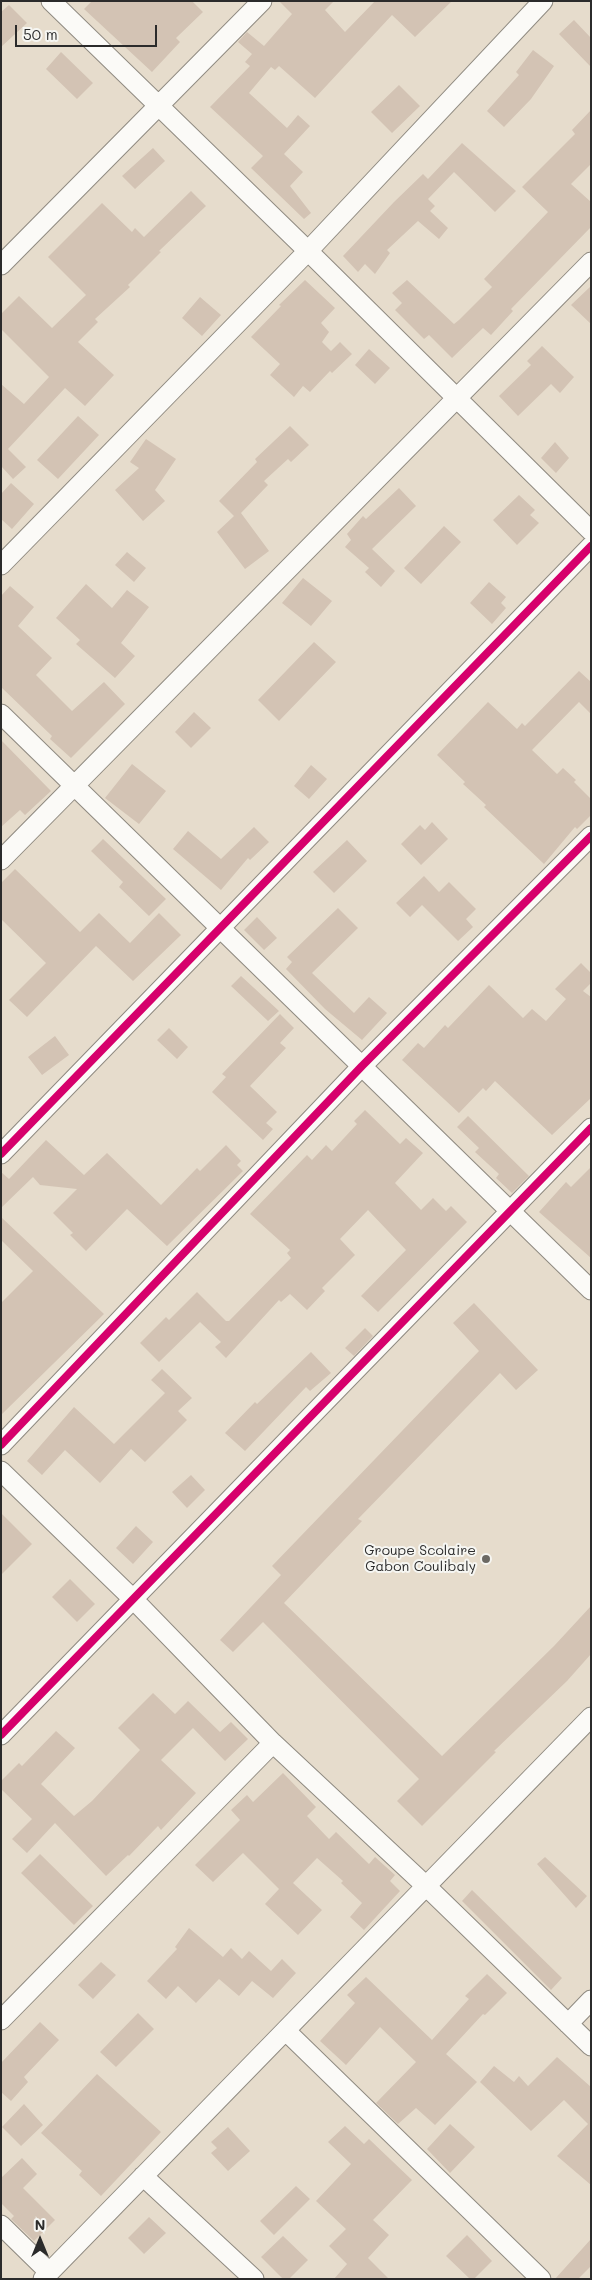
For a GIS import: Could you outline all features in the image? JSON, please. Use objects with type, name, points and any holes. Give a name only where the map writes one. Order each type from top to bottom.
[{"type":"street","points":[[50,1],[159,105],[591,531]]},
{"type":"street","points":[[1,265],[262,1]]},
{"type":"street","points":[[1,565],[308,251],[543,1]]},
{"type":"street","points":[[1,860],[591,262]]},
{"type":"street","points":[[1,1154],[591,546]]},
{"type":"street","points":[[1,714],[591,1290]]},
{"type":"street","points":[[1,1445],[362,1066],[591,836]]},
{"type":"street","points":[[1,1735],[591,1128]]},
{"type":"street","points":[[1,1471],[134,1600],[273,1743],[426,1886],[591,2046]]},
{"type":"street","points":[[1,2225],[46,2275],[591,1717]]},
{"type":"street","points":[[1,2020],[273,1743]]},
{"type":"street","points":[[568,2024],[591,2000]]},
{"type":"street","points":[[286,2031],[541,2279]]},
{"type":"street","points":[[143,2176],[254,2279]]},
{"type":"building","points":[[92,1],[192,1],[203,12],[176,38],[180,42],[152,72],[84,9]]},
{"type":"building","points":[[279,1],[334,1],[325,10],[345,32],[375,1],[452,1],[415,37],[392,15],[315,98],[279,66],[275,70],[271,67],[249,93],[287,128],[298,115],[310,126],[284,154],[303,172],[290,186],[311,213],[304,219],[251,168],[263,156],[210,107],[250,66],[245,62],[252,54],[238,42],[247,32],[264,46],[292,14]]},
{"type":"building","points":[[9,5],[27,23],[1,47],[1,12]]},
{"type":"building","points":[[574,20],[591,38],[591,67],[559,34]]},
{"type":"building","points":[[533,50],[554,66],[531,99],[504,127],[487,111],[519,75],[516,72]]},
{"type":"building","points":[[61,52],[93,83],[77,99],[46,69]]},
{"type":"building","points":[[399,85],[420,106],[392,133],[371,112]]},
{"type":"building","points":[[591,110],[591,164],[571,184],[591,202],[591,227],[511,309],[513,311],[491,335],[483,328],[452,358],[429,335],[424,339],[395,310],[402,303],[392,293],[407,280],[454,324],[459,320],[492,287],[484,279],[548,212],[522,187],[575,134],[572,130]]},
{"type":"building","points":[[462,143],[516,191],[495,212],[454,172],[428,199],[435,206],[430,211],[448,228],[439,239],[418,221],[387,250],[390,253],[375,274],[365,264],[358,272],[343,256],[423,174],[428,179]]},
{"type":"building","points":[[153,148],[165,161],[135,189],[122,176]]},
{"type":"building","points":[[191,191],[206,206],[159,251],[161,252],[128,285],[130,287],[95,319],[98,322],[78,342],[114,375],[85,406],[65,388],[8,449],[26,467],[13,479],[1,466],[1,384],[24,404],[49,377],[1,329],[1,314],[19,296],[52,328],[86,295],[48,257],[102,203],[132,232],[135,228],[144,237]]},
{"type":"building","points":[[305,280],[335,308],[321,323],[329,332],[322,342],[331,351],[340,342],[352,354],[332,373],[330,371],[310,392],[303,386],[294,397],[270,375],[280,364],[251,337],[281,306],[279,305]]},
{"type":"building","points":[[591,286],[591,324],[571,305]]},
{"type":"building","points":[[200,297],[221,315],[202,336],[182,318]]},
{"type":"building","points":[[542,346],[574,377],[560,393],[551,384],[518,416],[499,396],[531,365],[527,361]]},
{"type":"building","points":[[369,349],[390,368],[375,384],[355,365]]},
{"type":"building","points":[[78,416],[99,435],[58,479],[37,460]]},
{"type":"building","points":[[290,426],[309,445],[291,462],[288,459],[264,481],[268,485],[241,513],[269,551],[245,569],[217,532],[234,516],[219,501],[257,462],[255,459]]},
{"type":"building","points":[[146,439],[176,459],[155,490],[165,501],[143,521],[115,490],[139,468],[130,462]]},
{"type":"building","points":[[555,442],[569,458],[556,473],[541,458]]},
{"type":"building","points":[[11,483],[34,504],[12,529],[1,519],[1,494]]},
{"type":"building","points":[[399,488],[416,506],[372,549],[395,571],[381,587],[365,572],[369,568],[345,547],[351,540],[347,534],[363,516],[366,519]]},
{"type":"building","points":[[519,495],[535,510],[530,515],[539,523],[517,545],[493,520]]},
{"type":"building","points":[[444,526],[461,542],[421,584],[404,568]]},
{"type":"building","points":[[127,552],[146,568],[134,582],[115,565]]},
{"type":"building","points":[[303,578],[332,601],[311,626],[282,603]]},
{"type":"building","points":[[489,582],[506,597],[501,603],[506,608],[492,624],[470,603]]},
{"type":"building","points":[[86,584],[112,608],[127,590],[149,607],[121,643],[135,656],[115,678],[76,644],[80,640],[56,618]]},
{"type":"building","points":[[10,586],[34,607],[18,626],[52,658],[36,675],[72,711],[104,682],[125,704],[71,758],[50,739],[52,736],[1,687],[1,596]]},
{"type":"building","points":[[314,642],[336,662],[279,721],[258,700]]},
{"type":"building","points":[[579,671],[591,682],[591,714],[579,702],[532,750],[557,774],[563,768],[576,780],[574,782],[591,799],[591,815],[577,829],[575,827],[544,864],[484,807],[486,805],[463,784],[465,782],[437,755],[488,702],[517,729],[522,723],[525,726]]},
{"type":"building","points":[[194,712],[211,728],[191,748],[175,732]]},
{"type":"building","points":[[1,740],[51,791],[25,815],[20,810],[1,827]]},
{"type":"building","points":[[132,764],[166,791],[139,824],[105,798]]},
{"type":"building","points":[[311,765],[327,779],[309,799],[294,786]]},
{"type":"building","points":[[432,822],[448,839],[421,865],[401,844],[420,825],[425,830]]},
{"type":"building","points":[[254,827],[269,842],[250,860],[248,858],[221,890],[173,849],[188,831],[221,859]]},
{"type":"building","points":[[103,839],[166,899],[149,916],[119,887],[123,882],[91,851]]},
{"type":"building","points":[[347,840],[367,861],[334,893],[313,872]]},
{"type":"building","points":[[15,869],[80,932],[99,913],[130,943],[159,913],[181,935],[133,981],[96,946],[27,1017],[9,1000],[46,963],[1,919],[1,883]]},
{"type":"building","points":[[424,876],[439,892],[449,882],[476,909],[466,919],[473,927],[458,941],[422,905],[410,917],[396,903]]},
{"type":"building","points":[[338,908],[358,928],[312,973],[354,1013],[369,997],[387,1013],[362,1040],[325,1009],[286,969],[292,962],[287,957]]},
{"type":"building","points":[[257,917],[277,938],[264,950],[244,930]]},
{"type":"building","points":[[581,963],[591,973],[591,983],[583,991],[591,997],[591,1098],[552,1135],[495,1081],[486,1091],[483,1088],[459,1113],[402,1060],[418,1043],[424,1048],[445,1025],[448,1028],[489,985],[523,1018],[532,1009],[546,1021],[566,999],[555,989]]},
{"type":"building","points":[[241,976],[279,1011],[268,1021],[231,986]]},
{"type":"building","points":[[280,1014],[294,1028],[280,1043],[286,1048],[250,1086],[277,1112],[266,1123],[273,1129],[263,1140],[212,1092],[226,1077],[222,1074]]},
{"type":"building","points":[[169,1028],[188,1047],[177,1059],[157,1040]]},
{"type":"building","points":[[55,1036],[69,1055],[42,1075],[28,1057]]},
{"type":"building","points":[[365,1110],[400,1144],[406,1138],[423,1153],[395,1183],[421,1210],[433,1198],[446,1211],[451,1206],[467,1222],[378,1312],[361,1296],[406,1250],[368,1210],[340,1239],[355,1255],[322,1288],[325,1291],[307,1310],[290,1294],[281,1302],[279,1300],[226,1358],[215,1347],[221,1342],[200,1322],[159,1362],[140,1343],[166,1317],[169,1320],[197,1292],[226,1321],[229,1321],[291,1258],[287,1253],[290,1250],[250,1214],[307,1155],[312,1160],[326,1145],[332,1151],[357,1124],[354,1121]]},
{"type":"building","points":[[468,1116],[529,1176],[512,1193],[496,1178],[499,1174],[475,1152],[479,1148],[457,1127]]},
{"type":"building","points":[[46,1140],[84,1175],[107,1153],[161,1205],[197,1168],[200,1171],[226,1145],[241,1161],[237,1165],[243,1171],[167,1246],[127,1209],[86,1251],[70,1235],[73,1233],[53,1213],[77,1189],[40,1185],[33,1177],[1,1208],[1,1172],[9,1179]]},
{"type":"building","points":[[591,1167],[591,1258],[539,1212],[566,1182],[571,1187]]},
{"type":"building","points":[[1,1217],[104,1314],[1,1415],[1,1303],[33,1271],[1,1240]]},
{"type":"building","points":[[474,1303],[538,1370],[516,1390],[500,1373],[358,1519],[362,1521],[284,1603],[442,1756],[554,1646],[591,1606],[591,1654],[567,1681],[494,1751],[496,1752],[422,1826],[397,1801],[419,1779],[263,1622],[233,1652],[220,1640],[281,1575],[272,1566],[479,1351],[453,1323]]},
{"type":"building","points":[[365,1328],[373,1336],[354,1356],[345,1348]]},
{"type":"building","points":[[311,1352],[331,1373],[310,1391],[306,1387],[245,1451],[225,1433],[255,1402],[257,1404]]},
{"type":"building","points":[[162,1369],[192,1398],[178,1411],[187,1420],[145,1462],[131,1449],[100,1483],[65,1450],[42,1475],[27,1461],[74,1407],[114,1444],[165,1393],[151,1380]]},
{"type":"building","points":[[191,1475],[205,1490],[187,1508],[172,1492]]},
{"type":"building","points":[[1,1513],[32,1544],[1,1575]]},
{"type":"building","points":[[136,1526],[153,1542],[133,1564],[116,1548]]},
{"type":"building","points":[[70,1579],[95,1604],[77,1622],[52,1597]]},
{"type":"building","points":[[153,1693],[175,1714],[188,1701],[220,1732],[231,1722],[248,1739],[225,1761],[193,1728],[161,1760],[196,1793],[161,1830],[158,1826],[129,1856],[106,1876],[55,1823],[27,1853],[12,1839],[32,1819],[1,1789],[1,1781],[19,1763],[22,1766],[56,1731],[75,1748],[41,1784],[74,1816],[92,1801],[140,1750],[118,1728]]},
{"type":"building","points":[[283,1773],[316,1807],[307,1816],[329,1839],[336,1832],[369,1864],[375,1857],[395,1875],[390,1881],[400,1891],[364,1930],[350,1917],[362,1903],[341,1883],[343,1881],[317,1858],[293,1883],[322,1910],[298,1935],[265,1904],[279,1889],[243,1853],[213,1882],[195,1865],[240,1820],[231,1810],[247,1795],[253,1802]]},
{"type":"building","points":[[40,1854],[93,1906],[74,1925],[21,1873]]},
{"type":"building","points":[[545,1857],[587,1896],[576,1908],[537,1864]]},
{"type":"building","points":[[472,1890],[562,1978],[551,1990],[462,1901]]},
{"type":"building","points":[[189,1928],[223,1957],[231,1948],[242,1959],[249,1951],[271,1971],[282,1959],[296,1973],[273,1998],[252,1981],[239,1996],[219,1979],[196,2003],[178,1986],[166,1999],[147,1981],[177,1949],[175,1947]]},
{"type":"building","points":[[101,1962],[116,1975],[93,1999],[78,1985]]},
{"type":"building","points":[[487,1974],[507,1993],[485,2015],[483,2014],[446,2054],[477,2082],[435,2125],[416,2108],[398,2124],[376,2103],[416,2062],[380,2027],[346,2065],[320,2041],[355,2003],[347,1995],[366,1977],[432,2040],[469,1999],[465,1996]]},
{"type":"building","points":[[138,2013],[154,2029],[116,2067],[100,2052]]},
{"type":"building","points":[[40,2022],[59,2040],[24,2077],[28,2082],[11,2101],[1,2092],[1,2063]]},
{"type":"building","points":[[557,2057],[591,2087],[591,2185],[557,2156],[588,2124],[564,2100],[531,2131],[480,2082],[494,2066],[514,2082],[519,2076],[528,2086]]},
{"type":"building","points":[[97,2074],[161,2132],[101,2196],[79,2175],[82,2171],[41,2133]]},
{"type":"building","points":[[24,2104],[43,2125],[21,2146],[2,2127]]},
{"type":"building","points":[[450,2124],[475,2147],[450,2173],[427,2149]]},
{"type":"building","points":[[345,2126],[364,2144],[369,2139],[412,2180],[373,2220],[389,2235],[368,2258],[389,2279],[334,2279],[347,2264],[329,2246],[346,2229],[316,2201],[351,2164],[328,2142]]},
{"type":"building","points":[[228,2127],[250,2151],[228,2171],[211,2153],[217,2148],[211,2142]]},
{"type":"building","points":[[22,2158],[37,2174],[23,2188],[55,2220],[34,2241],[11,2219],[14,2216],[1,2203],[1,2178]]},
{"type":"building","points":[[296,2186],[310,2199],[274,2235],[260,2221]]},
{"type":"building","points":[[149,2217],[166,2233],[144,2254],[128,2238]]},
{"type":"building","points":[[467,2235],[492,2261],[474,2279],[470,2279],[446,2256]]},
{"type":"building","points":[[283,2236],[308,2260],[289,2279],[283,2279],[261,2257]]},
{"type":"building","points":[[591,2239],[591,2266],[578,2279],[555,2279]]},
{"type":"cycle path","points":[[1,1154],[591,546]]},
{"type":"cycle path","points":[[1,1445],[362,1066],[591,836]]},
{"type":"cycle path","points":[[1,1735],[591,1128]]},
{"type":"place","name":"Groupe Scolaire Gabon Coulibaly","points":[[486,1559]]}]
